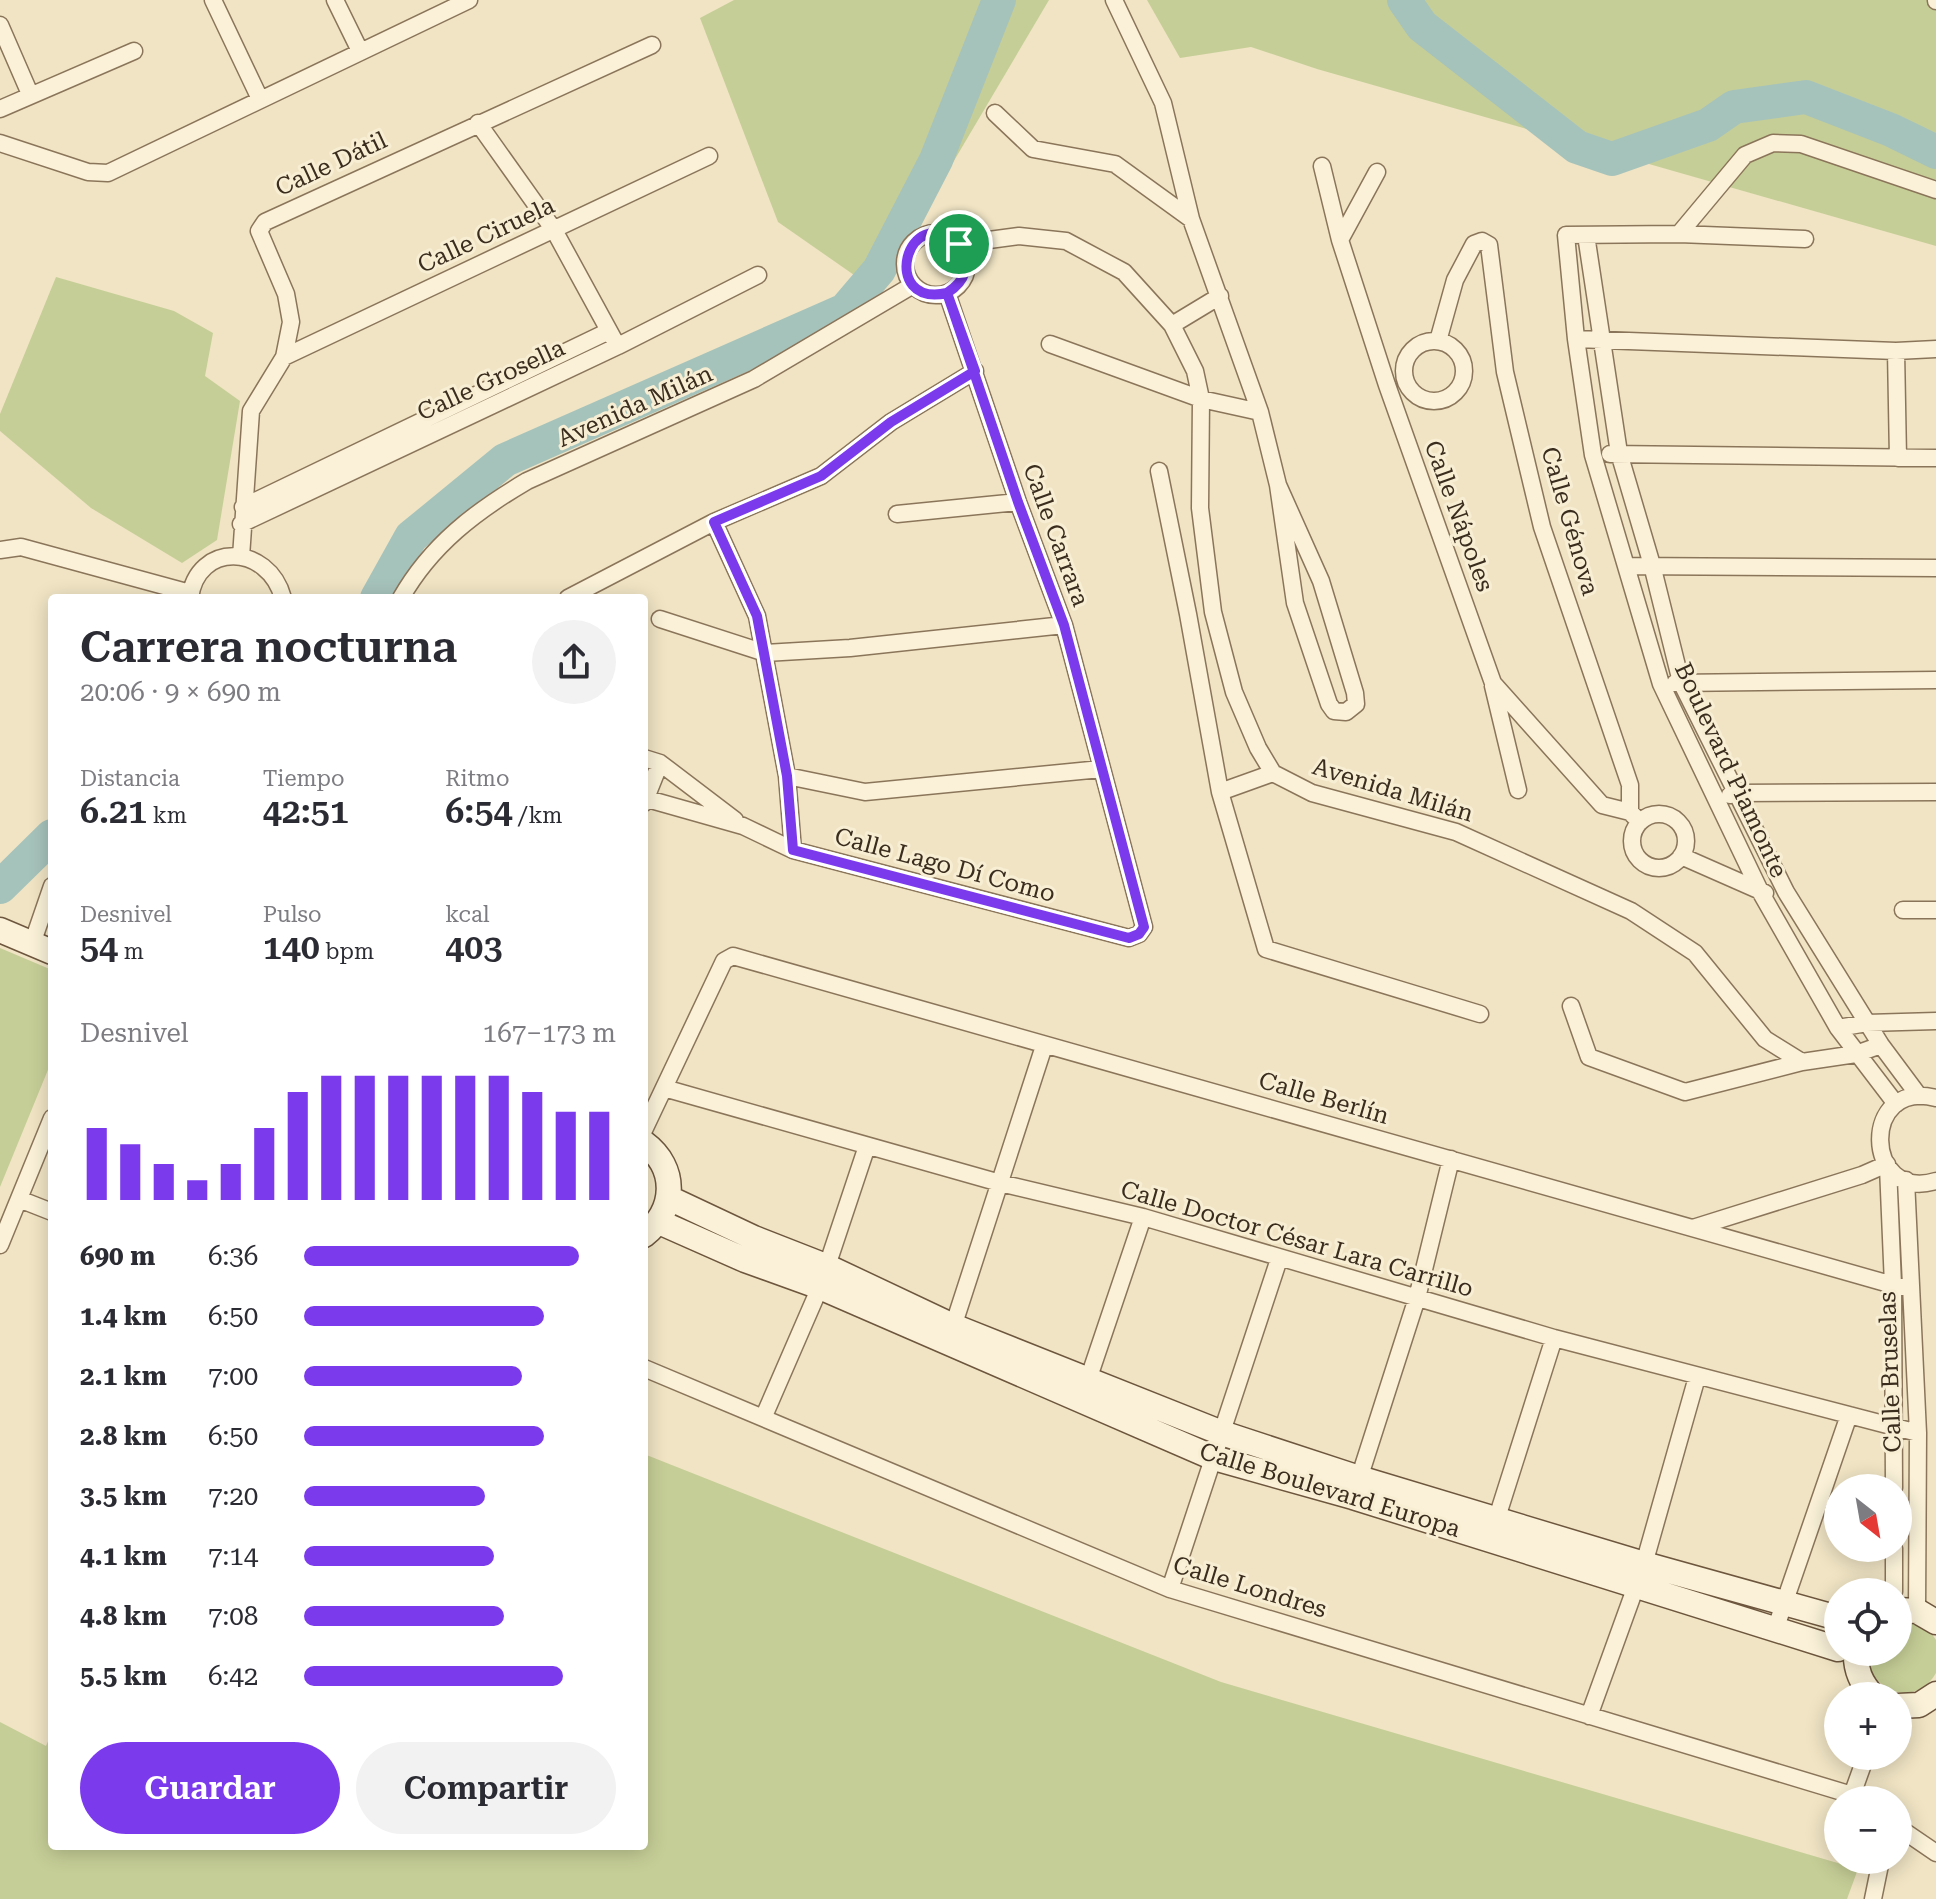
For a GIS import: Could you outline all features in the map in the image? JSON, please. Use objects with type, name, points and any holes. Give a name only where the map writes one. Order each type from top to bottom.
[{"type":"main road","points":[[648,1146],[664,1164],[669,1181],[669,1198],[652,1228]]},
{"type":"main road","name":"Calle Boulevard Europa","points":[[669,1198],[750,1249]]},
{"type":"main road","name":"Calle Boulevard Europa","points":[[652,1228],[750,1249],[824,1277],[950,1335],[1085,1391],[1222,1433],[1356,1487],[1640,1576],[1775,1630],[1824,1645]]},
{"type":"main road","name":"Calle Boulevard Europa","points":[[1085,1391],[1139,1424],[1214,1458],[1356,1487]]},
{"type":"main road","name":"Calle Boulevard Europa","points":[[1640,1576],[1784,1603],[1824,1614]]},
{"type":"main road","points":[[1912,1705],[1919,1705],[1936,1694]]},
{"type":"street","points":[[213,0],[260,99]]},
{"type":"street","points":[[335,0],[360,51]]},
{"type":"street","points":[[1114,0],[1163,103],[1191,219],[1260,412],[1278,485],[1295,603],[1329,704],[1334,711],[1346,712],[1356,704],[1342,651],[1321,581],[1278,485]]},
{"type":"street","points":[[0,143],[88,172],[108,173],[458,2]]},
{"type":"street","points":[[0,25],[30,94]]},
{"type":"street","name":"Calle Dátil","points":[[241,557],[251,411],[284,357],[291,322],[286,294],[259,231],[265,222],[652,45]]},
{"type":"street","points":[[0,109],[134,51]]},
{"type":"street","points":[[995,113],[1033,149],[1115,164],[1191,219]]},
{"type":"street","points":[[478,123],[554,230],[618,346]]},
{"type":"street","points":[[1679,234],[1745,155],[1773,143],[1801,144],[1936,190]]},
{"type":"street","name":"Calle Ciruela","points":[[284,357],[709,156]]},
{"type":"street","name":"Calle Nápoles","points":[[1322,166],[1340,240],[1387,385],[1493,683],[1602,805],[1635,817],[1655,815],[1672,818],[1683,831],[1685,839],[1681,856]]},
{"type":"street","points":[[1340,240],[1377,172]]},
{"type":"street","points":[[943,234],[959,244],[965,252],[966,271],[962,280],[947,293],[929,294],[913,285],[908,277],[906,258],[915,241],[924,236],[943,234]]},
{"type":"street","points":[[1586,235],[1679,234],[1805,239]]},
{"type":"street","name":"Boulevard Piamonte","points":[[1896,1104],[1838,1028],[1761,893],[1661,684],[1593,455],[1576,339],[1566,235],[1586,235],[1619,453],[1652,565],[1681,682],[1786,892],[1881,1045],[1927,1097]]},
{"type":"street","points":[[959,244],[1019,236],[1066,241],[1124,272],[1172,325],[1195,371],[1201,399],[1200,508],[1213,612],[1234,692],[1258,748],[1273,773],[1220,792]]},
{"type":"street","name":"Calle Génova","points":[[1438,341],[1455,280],[1474,244],[1482,241],[1489,245],[1505,372],[1542,527],[1630,785],[1635,817]]},
{"type":"street","name":"Calle Grosella","points":[[242,515],[618,346],[758,275]]},
{"type":"street","name":"Avenida Milán","points":[[404,594],[426,560],[457,528],[527,481],[754,379],[913,285]]},
{"type":"street","name":"Calle Carrara","points":[[947,293],[1018,502],[1064,625],[1144,927],[1139,934]]},
{"type":"street","points":[[1172,325],[1220,296]]},
{"type":"street","name":"Calle Grosella","points":[[242,515],[609,331]]},
{"type":"street","points":[[1576,339],[1896,351],[1936,349]]},
{"type":"street","points":[[1438,341],[1458,352],[1464,375],[1452,395],[1429,401],[1409,389],[1404,378],[1404,367],[1408,355],[1416,347],[1438,341]]},
{"type":"street","points":[[1050,344],[1201,399],[1260,412]]},
{"type":"street","points":[[1896,351],[1898,458]]},
{"type":"street","points":[[576,594],[714,522],[821,476],[891,422],[975,371]]},
{"type":"street","points":[[1387,385],[1404,378]]},
{"type":"street","points":[[1593,455],[1936,458]]},
{"type":"street","points":[[1159,471],[1220,792],[1266,949],[1480,1014]]},
{"type":"street","points":[[897,514],[1018,502]]},
{"type":"street","points":[[714,522],[757,616],[787,776],[793,850]]},
{"type":"street","points":[[0,550],[21,547],[186,594]]},
{"type":"street","points":[[190,594],[203,569],[227,557],[257,561],[270,570],[282,594]]},
{"type":"street","points":[[1626,566],[1936,568]]},
{"type":"street","points":[[1188,614],[1213,612]]},
{"type":"street","points":[[660,619],[765,653],[850,648],[1064,625]]},
{"type":"street","points":[[1661,684],[1936,680]]},
{"type":"street","points":[[1493,683],[1518,790]]},
{"type":"street","points":[[648,783],[652,760]]},
{"type":"street","name":"Calle Lago Dí Como","points":[[652,760],[743,826],[793,850],[1129,938],[1139,934]]},
{"type":"street","points":[[787,776],[865,792],[1101,769]]},
{"type":"street","name":"Avenida Milán","points":[[1273,773],[1312,793],[1456,832],[1631,911],[1695,953],[1765,1039],[1802,1062]]},
{"type":"street","points":[[1716,800],[1737,793],[1936,792]]},
{"type":"street","name":"Calle Lago Dí Como","points":[[648,801],[743,826]]},
{"type":"street","points":[[1635,817],[1632,847],[1642,862],[1649,866],[1667,867],[1681,856],[1761,893],[1786,892]]},
{"type":"street","points":[[25,940],[48,894]]},
{"type":"street","points":[[1903,910],[1936,910]]},
{"type":"street","name":"Calle Berlín","points":[[664,1088],[724,961],[733,956],[1911,1288]]},
{"type":"street","points":[[1571,1006],[1589,1057],[1685,1092],[1802,1062],[1856,1054],[1881,1045]]},
{"type":"street","points":[[1838,1028],[1867,1023],[1936,1021]]},
{"type":"street","points":[[950,1335],[1044,1046]]},
{"type":"street","points":[[648,1122],[664,1088]]},
{"type":"street","name":"Calle Doctor César Lara Carrillo","points":[[664,1088],[1000,1183],[1143,1217],[1554,1338],[1918,1433]]},
{"type":"street","points":[[1896,1104],[1927,1097]]},
{"type":"street","name":"Calle Bruselas","points":[[1894,1474],[1893,1285],[1887,1166],[1878,1141],[1886,1114],[1896,1104]]},
{"type":"street","points":[[0,1245],[48,1128]]},
{"type":"street","points":[[764,1416],[824,1277],[867,1146]]},
{"type":"street","points":[[1356,1487],[1417,1298],[1451,1159]]},
{"type":"street","points":[[1692,1228],[1887,1166],[1906,1180],[1919,1183],[1936,1181]]},
{"type":"street","name":"Calle Bruselas","points":[[1906,1180],[1918,1433],[1917,1614]]},
{"type":"street","points":[[19,1199],[48,1210]]},
{"type":"street","points":[[1085,1391],[1143,1217]]},
{"type":"street","points":[[1170,1589],[1279,1259]]},
{"type":"street","points":[[1493,1529],[1554,1338]]},
{"type":"street","name":"Calle Londres","points":[[648,1370],[1170,1589],[1824,1787]]},
{"type":"street","points":[[1894,1372],[1915,1372]]},
{"type":"street","points":[[1589,1716],[1640,1576],[1697,1377]]},
{"type":"street","points":[[1775,1630],[1849,1415]]},
{"type":"street","points":[[1912,1837],[1936,1853]]},
{"type":"street","points":[[1873,1899],[1878,1874]]},
{"type":"green space","points":[[734,0],[1049,0],[877,291],[778,222],[700,18]]},
{"type":"green space","points":[[1147,0],[1936,0],[1936,246],[1317,69],[1251,47],[1180,58]]},
{"type":"green space","points":[[56,277],[174,311],[213,333],[205,376],[240,401],[217,540],[182,563],[91,508],[0,431],[0,414]]},
{"type":"green space","points":[[0,948],[48,968],[48,1070],[0,1187]]},
{"type":"green space","points":[[648,1456],[1221,1682],[1824,1859],[1824,1874],[1856,1874],[1847,1899],[0,1899],[0,1722],[46,1746],[48,1741],[48,1850],[648,1850]]},
{"type":"green space","points":[[1912,1623],[1929,1631],[1936,1640],[1936,1673],[1917,1691],[1912,1692],[1912,1682],[1880,1682],[1870,1666],[1912,1666]]},
{"type":"waterway","points":[[379,594],[411,537],[505,460],[845,310],[879,270],[936,160],[999,0]]},
{"type":"waterway","points":[[1404,0],[1422,26],[1577,147],[1612,159],[1708,125],[1734,107],[1806,97],[1891,130],[1936,152]]},
{"type":"waterway","points":[[0,887],[48,840]]},
{"type":"route","points":[[959,244],[943,234],[924,236],[909,249],[905,268],[913,285],[921,291],[938,295],[947,293],[975,371],[891,422],[821,476],[714,522],[757,616],[787,776],[793,850],[1129,938],[1139,934],[1144,927],[1064,625],[1018,502],[975,371],[947,293],[956,288],[966,271],[965,252],[959,244]]}]
